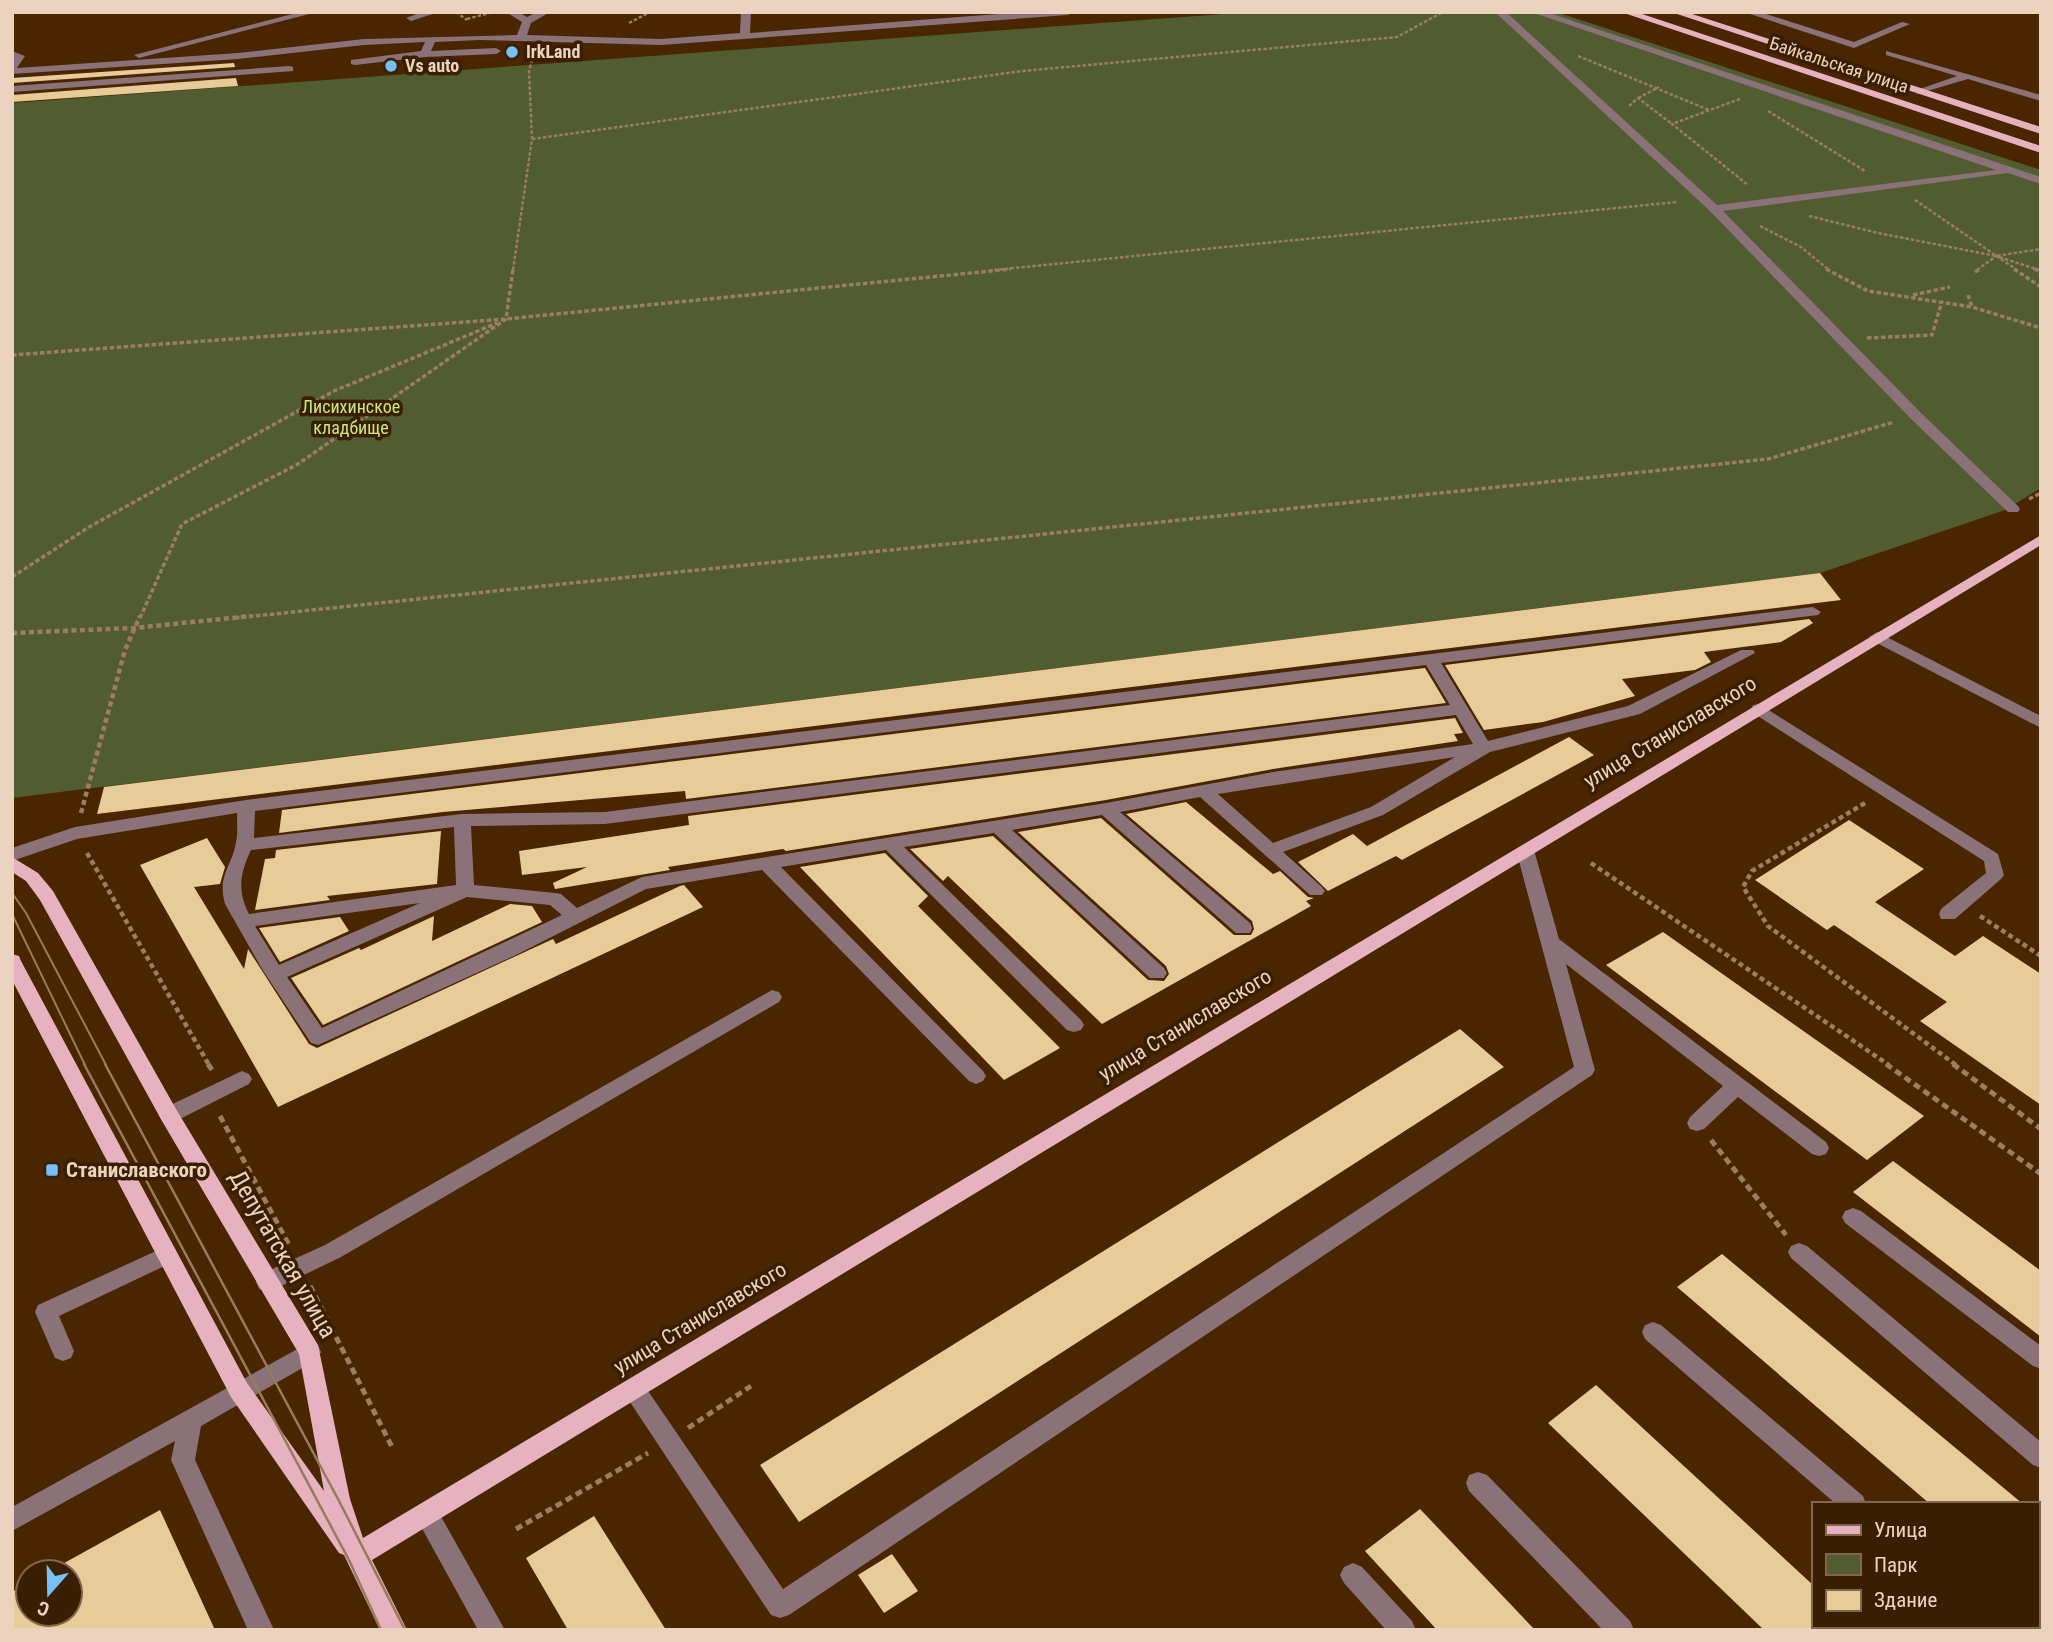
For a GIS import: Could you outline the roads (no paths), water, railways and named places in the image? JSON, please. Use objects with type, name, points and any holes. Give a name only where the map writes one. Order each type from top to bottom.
[{"type":"main road","name":"Байкальская улица","points":[[1626,12],[2041,150]]},
{"type":"main road","name":"Байкальская улица","points":[[1676,12],[2041,131]]},
{"type":"main road","name":"улица Станиславского","points":[[356,1556],[2041,539]]},
{"type":"main road","name":"Депутатская улица","points":[[12,863],[32,877],[47,896],[169,1115],[310,1352],[338,1499],[356,1556],[394,1630]]},
{"type":"main road","name":"Депутатская улица","points":[[12,961],[239,1390],[321,1510],[356,1556]]},
{"type":"street","points":[[91,67],[312,12]]},
{"type":"street","points":[[411,18],[435,12]]},
{"type":"street","points":[[511,12],[527,21]]},
{"type":"street","points":[[521,38],[527,21],[545,12]]},
{"type":"street","points":[[745,36],[746,12]]},
{"type":"street","points":[[12,69],[91,67],[238,56],[364,41],[538,38],[661,42],[1068,12]]},
{"type":"street","points":[[1500,12],[1718,214],[1916,416],[2013,509]]},
{"type":"street","points":[[1536,12],[2041,181]]},
{"type":"street","points":[[1749,12],[1854,45],[1905,24]]},
{"type":"street","points":[[425,54],[431,39]]},
{"type":"street","points":[[355,62],[425,54],[496,51]]},
{"type":"street","points":[[1889,53],[2041,99]]},
{"type":"street","points":[[12,54],[20,56],[12,69]]},
{"type":"street","points":[[12,89],[289,69]]},
{"type":"street","points":[[1922,92],[1968,76]]},
{"type":"street","points":[[1701,200],[1983,163]]},
{"type":"street","points":[[1718,214],[1775,201],[2010,171]]},
{"type":"street","points":[[12,855],[75,833],[246,806],[1813,611]]},
{"type":"street","points":[[1877,637],[2041,723]]},
{"type":"street","points":[[246,806],[246,845],[235,865],[231,893],[244,921],[317,1038],[642,883],[1106,809],[1273,778],[1484,748],[1633,710],[1747,653]]},
{"type":"street","points":[[1431,659],[1484,748]]},
{"type":"street","points":[[246,845],[462,820],[605,818],[1459,709]]},
{"type":"street","points":[[1759,709],[1992,858],[1995,875],[1954,909]]},
{"type":"street","points":[[1271,850],[1377,811],[1484,748]]},
{"type":"street","points":[[1204,791],[1316,891]]},
{"type":"street","points":[[1106,809],[1243,928]]},
{"type":"street","points":[[462,820],[465,890]]},
{"type":"street","points":[[996,825],[1157,973]]},
{"type":"street","points":[[889,843],[1074,1025]]},
{"type":"street","points":[[634,1389],[780,1606],[1585,1070],[1525,850]]},
{"type":"street","points":[[766,863],[976,1076]]},
{"type":"street","points":[[276,974],[465,890]]},
{"type":"street","points":[[244,921],[465,890],[555,899],[576,916]]},
{"type":"street","points":[[1550,942],[1819,1148]]},
{"type":"street","points":[[267,1282],[333,1251],[772,997]]},
{"type":"street","points":[[169,1115],[242,1079]]},
{"type":"street","points":[[1697,1123],[1737,1086]]},
{"type":"street","points":[[1853,1217],[2041,1359]]},
{"type":"street","points":[[1799,1252],[2041,1457]]},
{"type":"street","points":[[63,1351],[46,1312],[167,1255]]},
{"type":"street","points":[[1653,1332],[1852,1502]]},
{"type":"street","points":[[12,1520],[310,1352]]},
{"type":"street","points":[[190,1421],[183,1460],[261,1630]]},
{"type":"street","points":[[1478,1483],[1622,1630]]},
{"type":"street","points":[[426,1514],[492,1630]]},
{"type":"street","points":[[1353,1575],[1403,1630]]},
{"type":"tram line","points":[[12,893],[26,913],[106,1065]]},
{"type":"tram line","points":[[12,914],[85,1065]]},
{"type":"tram line","points":[[84,1064],[349,1560],[381,1630]]},
{"type":"tram line","points":[[105,1064],[338,1499],[405,1630]]},
{"type":"place","name":"IrkLand","points":[[512,52]]},
{"type":"place","name":"Vs auto","points":[[391,66]]},
{"type":"place","name":"Станиславского","points":[[52,1170]]},
{"type":"park label","name":"Лисихинское кладбище","points":[[351,417]]}]
